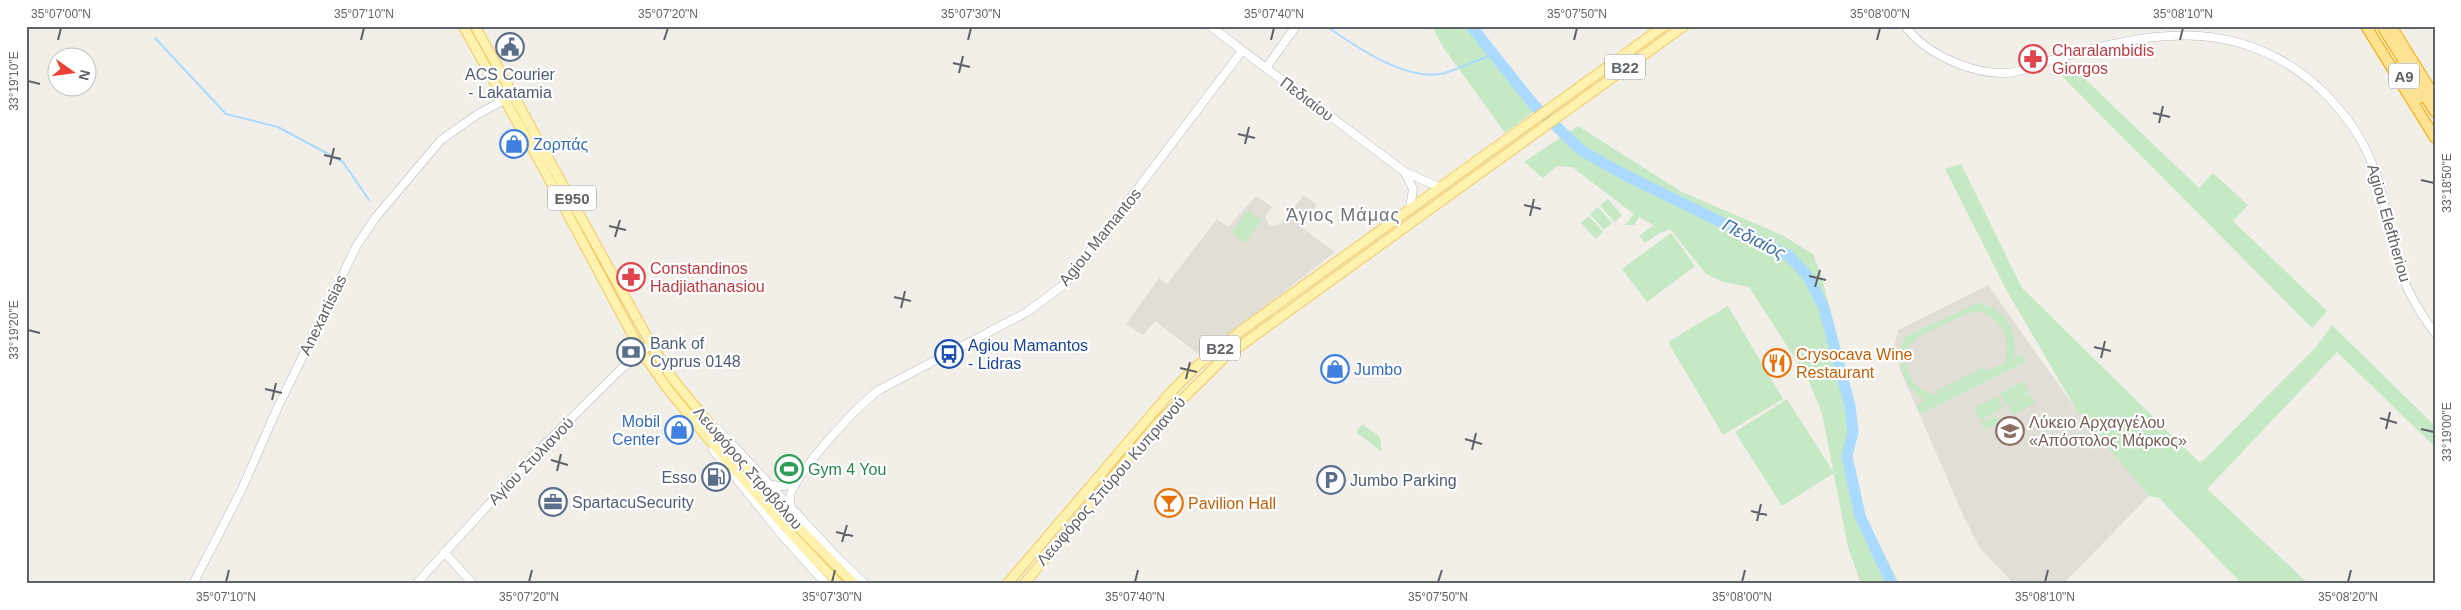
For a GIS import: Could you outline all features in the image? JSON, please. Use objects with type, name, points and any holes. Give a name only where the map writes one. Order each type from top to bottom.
[{"type":"highway","points":[[2366,26],[2435,138]]},
{"type":"highway","name":"A9","points":[[2374,26],[2435,125]]},
{"type":"highway","name":"A9","points":[[2382,26],[2435,112]]},
{"type":"highway","points":[[2391,26],[2435,97]]},
{"type":"main road","name":"E950","points":[[463,26],[641,351]]},
{"type":"main road","name":"E950","points":[[475,26],[651,344]]},
{"type":"main road","name":"Λεωφόρος Σπύρου Κυπριανού","points":[[1007,584],[1139,428],[1197,366],[1242,330],[1664,26]]},
{"type":"main road","name":"Λεωφόρος Σπύρου Κυπριανού","points":[[1024,584],[1157,424],[1208,372],[1246,340],[1684,26]]},
{"type":"main road","name":"Λεωφόρος Στροβόλου","points":[[651,344],[672,378],[708,422],[801,530],[854,584]]},
{"type":"main road","name":"Λεωφόρος Στροβόλου","points":[[641,351],[667,388],[710,440],[793,536],[840,584]]},
{"type":"street","name":"Πεδιαίου","points":[[1210,26],[1405,172],[1439,188]]},
{"type":"street","points":[[1266,68],[1296,26]]},
{"type":"street","name":"Agiou Eleftheriou","points":[[1905,26],[1933,51],[1954,63],[1999,72],[2019,72],[2055,59],[2130,40],[2161,35],[2199,36],[2231,41],[2281,61],[2298,71],[2331,100],[2363,143],[2380,187],[2400,269],[2416,304],[2435,333]]},
{"type":"street","name":"Agiou Mamantos","points":[[791,508],[791,493],[804,472],[852,414],[879,390],[1027,312],[1066,284],[1242,51]]},
{"type":"street","name":"Anexartisias","points":[[193,584],[242,492],[277,409],[357,245],[376,217],[440,140],[478,114],[514,94]]},
{"type":"street","points":[[1405,172],[1413,189],[1410,208]]},
{"type":"street","name":"Αγίου Στυλιανού","points":[[416,584],[534,455],[641,351],[651,344]]},
{"type":"street","name":"E950","points":[[708,422],[726,435],[791,508],[864,584]]},
{"type":"street","name":"E950","points":[[710,440],[716,454],[746,492],[826,584]]},
{"type":"street","name":"Agiou Mamantos","points":[[770,485],[785,486],[804,472]]},
{"type":"street","points":[[444,552],[474,584]]},
{"type":"shaded area","points":[[1304,195],[1317,205],[1301,227],[1335,252],[1201,356],[1155,321],[1143,335],[1126,324],[1159,278],[1167,284],[1217,219],[1228,227],[1256,196],[1272,207],[1266,215],[1266,220],[1269,225],[1275,226],[1280,224]]},
{"type":"shaded area","name":"Λύκειο Αρχαγγέλου «Απόστολος Μάρκος»","points":[[1988,285],[2076,409],[2149,496],[2063,584],[2014,584],[1979,547],[1901,372],[1894,348],[1898,330]]},
{"type":"green space","points":[[1432,26],[1476,26],[1485,46],[1492,50],[1515,76],[1533,112],[1505,133],[1441,44]]},
{"type":"green space","points":[[2066,61],[2199,188],[2213,173],[2248,205],[2233,221],[2327,311],[2312,328],[2052,66]]},
{"type":"green space","points":[[1578,126],[1682,192],[1782,235],[1813,254],[1821,275],[1848,377],[1858,432],[1852,456],[1866,517],[1899,584],[1861,584],[1848,547],[1822,413],[1807,377],[1749,287],[1724,282],[1706,274],[1670,229],[1658,234],[1645,243],[1639,236],[1652,226],[1655,229],[1652,224],[1639,217],[1634,225],[1625,225],[1634,214],[1572,167],[1557,166],[1543,178],[1524,162]]},
{"type":"green space","points":[[1961,164],[2022,288],[2199,462],[2205,459],[2316,347],[2332,325],[2435,426],[2435,447],[2337,352],[2207,489],[2309,584],[2242,584],[2159,498],[2149,496],[2076,409],[2007,291],[1945,169]]},
{"type":"green space","points":[[1608,199],[1622,215],[1615,222],[1600,206]]},
{"type":"green space","points":[[1598,207],[1612,223],[1604,230],[1590,214]]},
{"type":"green space","points":[[1248,210],[1261,221],[1244,243],[1231,233]]},
{"type":"green space","points":[[1589,216],[1603,232],[1596,239],[1581,223]]},
{"type":"green space","points":[[1671,233],[1695,266],[1647,302],[1622,269]]},
{"type":"green space","points":[[1977,303],[1987,305],[2002,315],[2012,331],[2015,340],[2013,359],[2022,354],[2026,362],[1920,414],[1916,406],[1925,400],[1911,388],[1902,372],[1900,363],[1902,345],[1906,336]],"holes":[[[1974,311],[1983,313],[1997,322],[2002,329],[2007,345],[2004,363],[1987,371],[1985,367],[1936,391],[1937,394],[1980,374],[1937,395],[1928,393],[1918,386],[1910,376],[1907,363],[1906,354],[1909,346],[1932,330]]]},
{"type":"green space","points":[[1728,306],[1783,399],[1723,435],[1668,342]]},
{"type":"green space","points":[[2023,381],[2029,393],[2006,405],[2000,393]]},
{"type":"green space","points":[[2030,394],[2035,404],[2013,415],[2008,405]]},
{"type":"green space","points":[[1997,396],[2003,408],[1980,420],[1974,408]]},
{"type":"green space","points":[[1787,399],[1834,473],[1782,506],[1735,432]]},
{"type":"green space","points":[[1996,415],[2000,423],[1985,430],[1981,422]]},
{"type":"green space","points":[[1362,424],[1380,437],[1382,452],[1356,432]]},
{"type":"waterway","points":[[1326,26],[1382,61],[1414,73],[1430,75],[1445,73],[1492,55]]},
{"type":"waterway","name":"Πεδιαίος","points":[[1471,26],[1534,105],[1582,151],[1625,175],[1788,255],[1807,275],[1824,308],[1850,406],[1853,432],[1847,456],[1860,516],[1892,584]]},
{"type":"waterway","points":[[155,38],[226,114],[278,127],[343,162],[369,200]]},
{"type":"place","name":"ACS Courier - Lakatamia","points":[[510,47]]},
{"type":"place","name":"Charalambidis Giorgos","points":[[2033,59]]},
{"type":"place","name":"Ζορπάς","points":[[514,144]]},
{"type":"place","name":"Constandinos Hadjiathanasiou","points":[[631,277]]},
{"type":"place","name":"Bank of Cyprus 0148","points":[[631,352]]},
{"type":"place","name":"Agiou Mamantos - Lidras","points":[[949,354]]},
{"type":"place","name":"Crysocava Wine Restaurant","points":[[1777,363]]},
{"type":"place","name":"Jumbo","points":[[1335,369]]},
{"type":"place","name":"Mobil Center","points":[[679,430]]},
{"type":"place","name":"Λύκειο Αρχαγγέλου «Απόστολος Μάρκος»","points":[[2010,431]]},
{"type":"place","name":"Gym 4 You","points":[[789,469]]},
{"type":"place","name":"Esso","points":[[716,477]]},
{"type":"place","name":"Jumbo Parking","points":[[1331,480]]},
{"type":"place","name":"SpartacuSecurity","points":[[553,502]]},
{"type":"place","name":"Pavilion Hall","points":[[1169,503]]},
{"type":"district","name":"Άγιος Μάμας","points":[[1343,215]]}]
